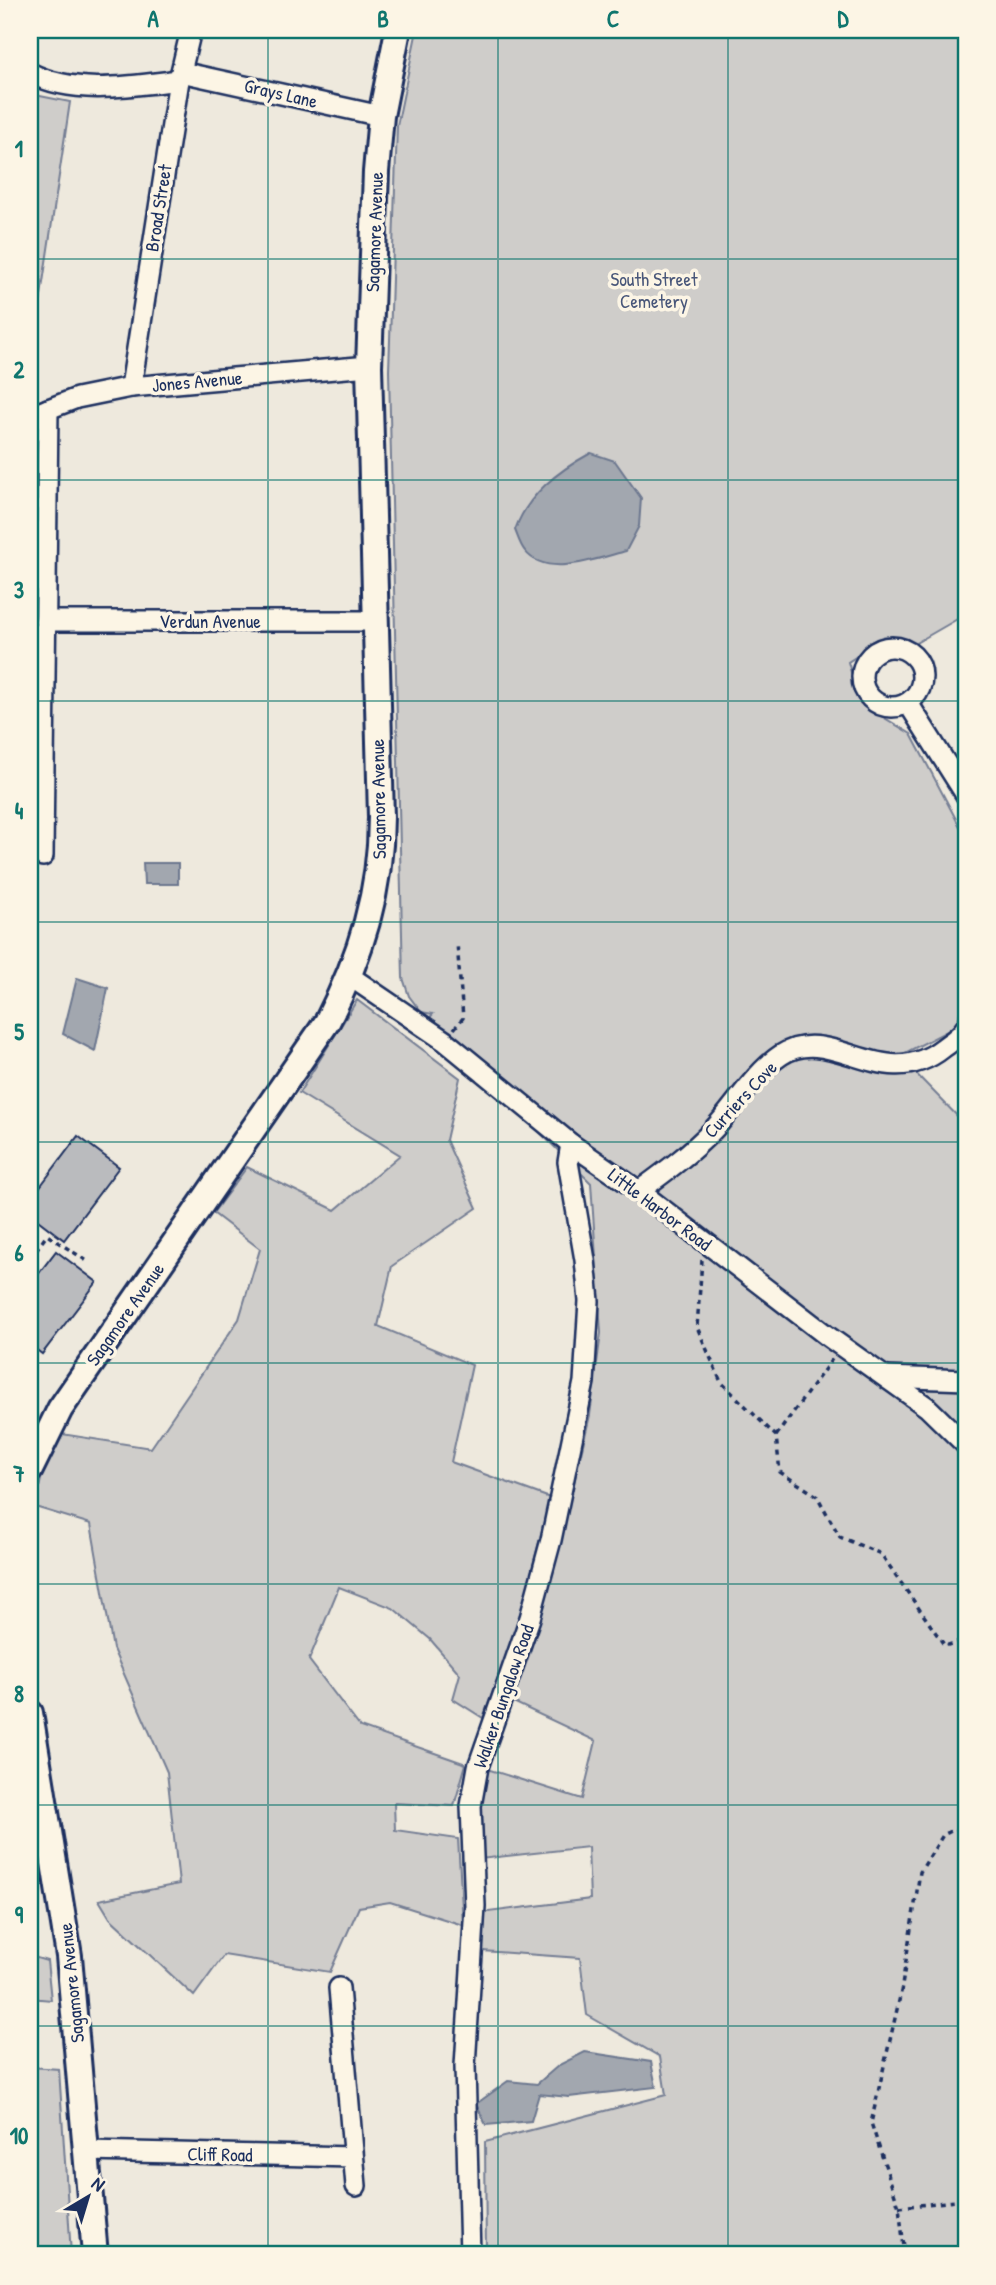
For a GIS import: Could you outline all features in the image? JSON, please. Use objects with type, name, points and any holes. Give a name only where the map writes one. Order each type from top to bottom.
[{"type":"main road","name":"Sagamore Avenue","points":[[30,1470],[60,1409],[309,1049],[351,977],[373,905],[381,852],[369,366],[381,116],[398,30]]},
{"type":"main road","name":"Sagamore Avenue","points":[[30,1713],[69,1956],[95,2255]]},
{"type":"street","name":"Broad Street","points":[[131,387],[180,76],[191,30]]},
{"type":"street","name":"Grays Lane","points":[[30,73],[59,83],[86,87],[180,76],[381,116]]},
{"type":"street","name":"Jones Avenue","points":[[39,413],[77,398],[131,387],[369,366]]},
{"type":"street","points":[[39,413],[45,621],[43,856]]},
{"type":"street","name":"Verdun Avenue","points":[[45,621],[375,621]]},
{"type":"street","points":[[908,703],[966,795]]},
{"type":"street","name":"Little Harbor Road","points":[[351,977],[445,1041],[571,1144],[639,1191],[927,1407],[966,1445]]},
{"type":"street","name":"Curriers Cove","points":[[639,1191],[696,1147],[782,1055],[808,1046],[846,1052],[877,1064],[907,1067],[934,1056],[966,1027]]},
{"type":"street","name":"Walker Bungalow Road","points":[[470,2255],[465,2066],[475,1906],[471,1805],[478,1767],[530,1618],[566,1475],[584,1382],[589,1301],[585,1260],[568,1162],[571,1144]]},
{"type":"street","points":[[886,1377],[966,1380]]},
{"type":"street","points":[[339,1988],[356,2186]]},
{"type":"street","name":"Cliff Road","points":[[88,2151],[353,2157]]},
{"type":"path","points":[[445,1041],[463,1018],[457,943]]},
{"type":"path","points":[[30,1258],[47,1236],[87,1261]]},
{"type":"path","points":[[703,1241],[697,1326],[721,1381],[776,1436],[780,1472],[817,1496],[840,1536],[881,1554],[945,1646],[966,1639]]},
{"type":"path","points":[[776,1436],[841,1345]]},
{"type":"path","points":[[905,2255],[899,2207],[871,2123],[901,1992],[920,1872],[943,1835],[966,1824]]},
{"type":"path","points":[[899,2207],[966,2200]]},
{"type":"green space","name":"South Street Cemetery","points":[[417,30],[966,30],[966,614],[914,644],[885,638],[848,662],[860,703],[911,734],[966,838],[966,983],[957,1026],[899,1056],[966,1125],[966,2255],[486,2255],[485,2142],[666,2095],[660,2057],[587,2015],[580,1958],[482,1951],[480,1913],[590,1899],[588,1847],[480,1859],[479,1806],[487,1769],[582,1799],[596,1741],[513,1702],[559,1546],[590,1415],[601,1333],[591,1183],[427,1021],[433,1014],[421,1012],[409,996],[403,978],[389,371],[397,126]]},
{"type":"green space","points":[[30,94],[70,102],[38,316],[30,318]]},
{"type":"green space","points":[[357,1000],[460,1078],[446,1140],[477,1208],[392,1266],[378,1326],[472,1365],[451,1462],[550,1498],[521,1614],[483,1718],[453,1699],[460,1674],[430,1639],[393,1608],[339,1587],[309,1660],[360,1727],[466,1764],[454,1806],[394,1803],[395,1830],[458,1839],[463,1925],[390,1902],[359,1907],[330,1972],[224,1955],[194,1996],[110,1918],[99,1900],[179,1884],[167,1772],[113,1649],[91,1524],[35,1507],[43,1470],[62,1434],[151,1448],[239,1319],[260,1249],[213,1213],[247,1167],[335,1210],[400,1155],[299,1093]]},
{"type":"green space","points":[[30,1956],[47,1961],[51,2000],[30,1998]]},
{"type":"green space","points":[[30,2067],[59,2069],[71,2255],[30,2255]]},
{"type":"shaded area","points":[[591,453],[615,461],[641,498],[639,526],[626,551],[573,564],[546,564],[534,559],[523,549],[515,530],[521,517],[546,485]]},
{"type":"shaded area","points":[[143,863],[178,863],[178,884],[144,884]]},
{"type":"shaded area","points":[[77,978],[108,988],[95,1051],[63,1034]]},
{"type":"shaded area","points":[[585,2052],[651,2062],[656,2087],[569,2097],[539,2094],[531,2121],[486,2125],[476,2104],[508,2081],[537,2084],[559,2065]]},
{"type":"building","points":[[78,1136],[119,1167],[64,1240],[30,1214],[30,1200]]},
{"type":"building","points":[[56,1251],[97,1282],[42,1354],[30,1345],[30,1285]]}]
